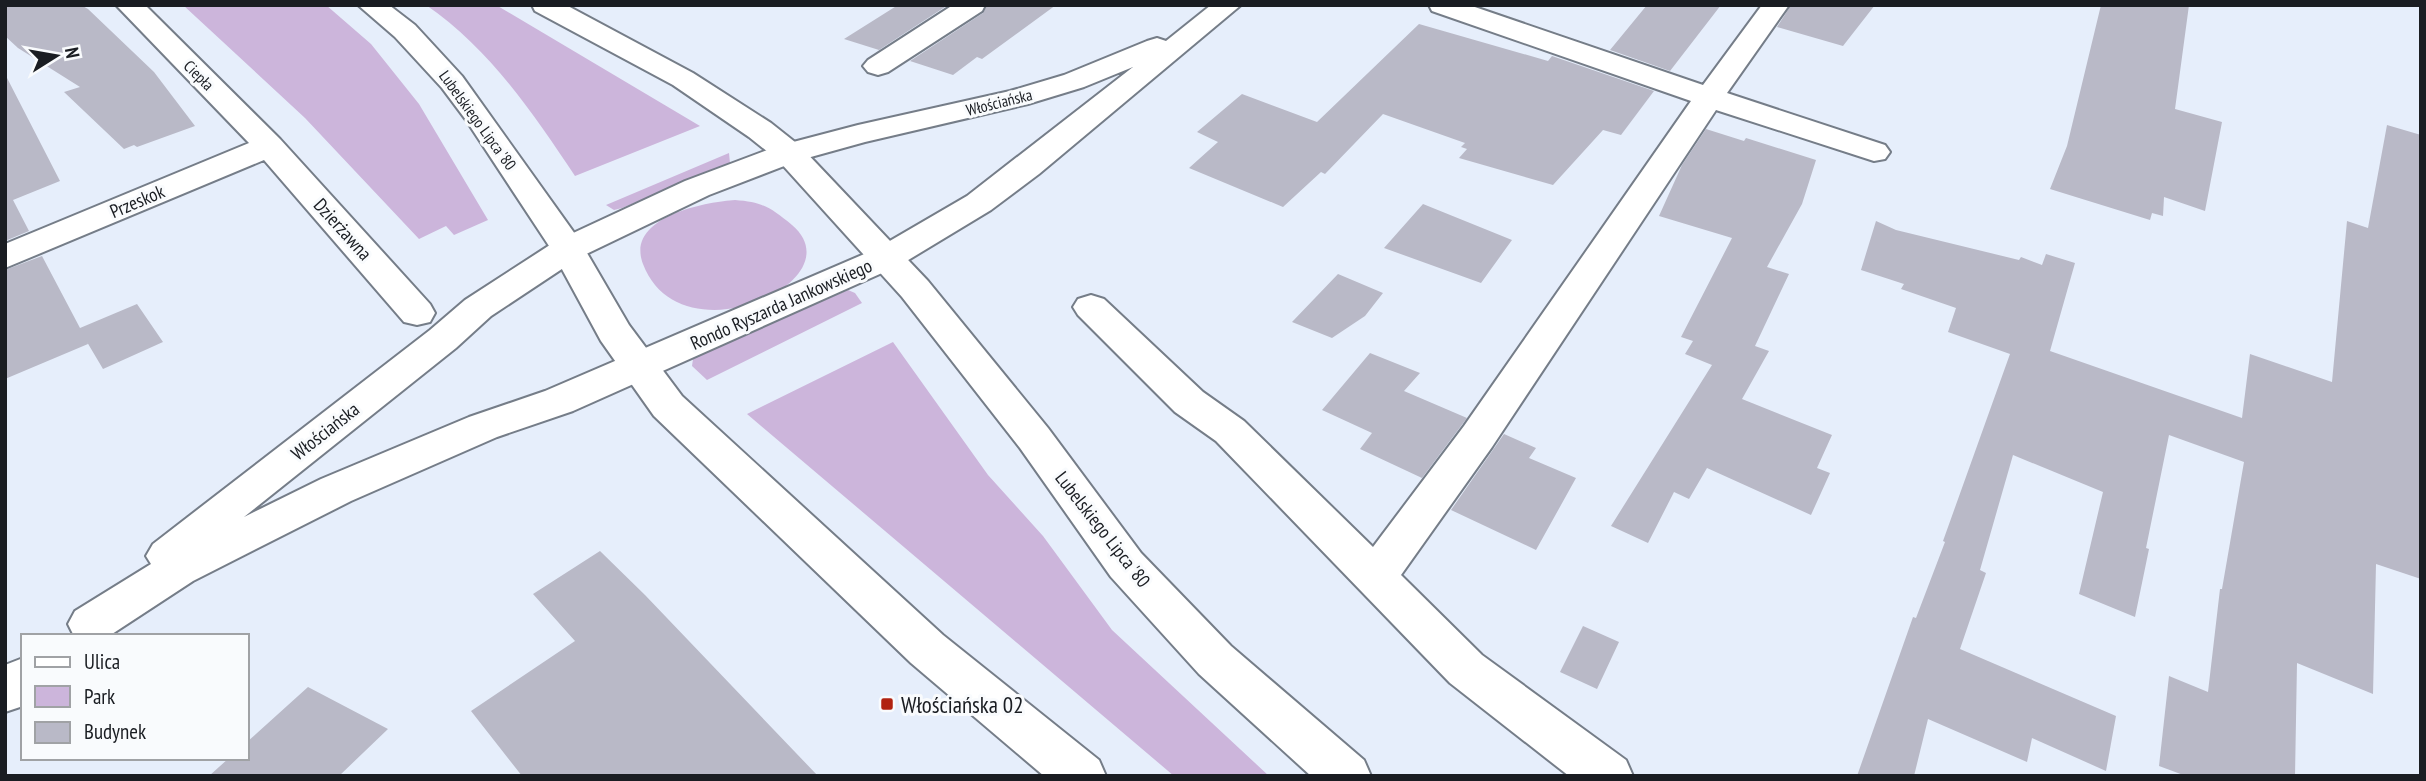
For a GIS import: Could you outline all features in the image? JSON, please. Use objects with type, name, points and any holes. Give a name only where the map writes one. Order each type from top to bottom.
[{"type":"street","name":"Ciepła","points":[[129,5],[269,146]]},
{"type":"street","name":"Lubelskiego Lipca '80","points":[[371,5],[405,31],[453,82],[568,249]]},
{"type":"street","points":[[545,5],[683,79],[755,126],[789,153]]},
{"type":"street","points":[[878,66],[972,5]]},
{"type":"street","name":"Włościańska","points":[[888,257],[979,203],[1028,167],[1228,5]]},
{"type":"street","points":[[1442,5],[1874,152]]},
{"type":"street","points":[[1375,577],[1429,507],[1707,97],[1776,5]]},
{"type":"street","name":"Włościańska","points":[[789,153],[858,134],[1003,102],[1074,81],[1201,27]]},
{"type":"street","name":"Przeskok","points":[[5,257],[269,146]]},
{"type":"street","name":"Dzierżawna","points":[[269,146],[417,313]]},
{"type":"street","points":[[789,153],[697,188],[568,249],[614,332],[683,422],[927,649],[1082,776]]},
{"type":"street","name":"Rondo Ryszarda Jankowskiego","points":[[638,366],[888,257],[789,153]]},
{"type":"street","name":"Włościańska","points":[[84,630],[227,507],[443,339],[478,308],[568,249]]},
{"type":"street","name":"Lubelskiego Lipca '80","points":[[888,257],[1034,438],[1126,565],[1215,660],[1346,776]]},
{"type":"street","points":[[1091,307],[1189,402],[1230,431],[1466,669],[1608,776]]},
{"type":"street","name":"Włościańska","points":[[84,630],[178,569],[293,509],[483,427],[559,401],[638,366]]},
{"type":"street","points":[[5,692],[21,680]]},
{"type":"green space","points":[[183,5],[326,5],[371,44],[419,104],[488,220],[454,235],[446,226],[419,239],[305,118]]},
{"type":"green space","points":[[426,5],[496,5],[700,126],[575,176],[526,106],[490,61],[449,22]]},
{"type":"green space","points":[[729,153],[730,163],[622,208],[614,210],[606,205]]},
{"type":"green space","points":[[735,200],[766,207],[792,225],[806,247],[802,268],[784,288],[756,302],[724,309],[691,307],[663,293],[643,264],[641,248],[646,234],[671,215],[705,204]]},
{"type":"green space","points":[[848,290],[855,293],[862,303],[707,380],[692,366],[693,359],[705,351]]},
{"type":"green space","points":[[893,342],[988,475],[1043,536],[1112,630],[1269,776],[1174,776],[747,414]]},
{"type":"building","points":[[5,5],[81,5],[88,9],[154,72],[195,126],[137,147],[134,145],[124,149],[64,92],[80,87],[18,48],[5,36]]},
{"type":"building","points":[[898,5],[948,5],[879,50],[844,39]]},
{"type":"building","points":[[987,5],[1056,5],[982,59],[977,57],[953,75],[910,61],[983,13]]},
{"type":"building","points":[[1647,5],[1721,5],[1670,71],[1610,50]]},
{"type":"building","points":[[1791,5],[1875,5],[1843,46],[1777,27]]},
{"type":"building","points":[[2101,5],[2189,5],[2175,109],[2222,122],[2205,211],[2164,197],[2163,216],[2152,213],[2150,220],[2050,189],[2067,146]]},
{"type":"building","points":[[1419,24],[1548,61],[1552,56],[1654,91],[1621,135],[1603,130],[1553,185],[1459,158],[1467,149],[1461,147],[1465,143],[1383,114],[1325,174],[1321,172],[1283,207],[1189,168],[1218,142],[1197,132],[1242,94],[1317,122]]},
{"type":"building","points":[[5,74],[60,181],[13,200],[29,231],[5,241]]},
{"type":"building","points":[[2387,125],[2421,135],[2421,579],[2376,564],[2373,694],[2297,663],[2295,776],[2186,776],[2159,766],[2169,676],[2208,692],[2220,589],[2244,462],[2169,435],[2135,617],[2079,594],[2103,492],[2013,455],[1980,570],[1986,573],[1960,649],[2116,716],[2106,771],[2032,738],[2027,762],[1928,719],[1914,776],[1857,776],[1913,617],[1916,618],[1945,542],[1943,541],[2010,354],[1948,332],[1956,308],[1901,289],[1904,284],[1861,270],[1876,221],[1896,230],[2019,260],[2021,257],[2042,265],[2046,254],[2075,263],[2050,351],[2242,418],[2250,354],[2332,382],[2347,221],[2368,228]]},
{"type":"building","points":[[1706,129],[1744,141],[1746,138],[1816,160],[1802,204],[1767,267],[1789,274],[1755,346],[1769,351],[1742,399],[1832,435],[1817,468],[1830,473],[1811,515],[1707,468],[1689,499],[1674,492],[1648,543],[1611,526],[1712,365],[1685,354],[1693,341],[1681,337],[1732,238],[1659,216],[1682,165]]},
{"type":"building","points":[[1423,204],[1512,240],[1481,283],[1384,248]]},
{"type":"building","points":[[42,256],[80,328],[137,304],[163,342],[103,369],[87,342],[88,344],[5,379],[5,270]]},
{"type":"building","points":[[1338,274],[1383,293],[1365,316],[1332,338],[1292,322]]},
{"type":"building","points":[[1370,353],[1420,373],[1404,391],[1467,418],[1422,478],[1360,449],[1372,433],[1322,410]]},
{"type":"building","points":[[1504,434],[1536,448],[1529,458],[1576,478],[1536,550],[1451,510]]},
{"type":"building","points":[[600,551],[818,776],[522,776],[471,711],[575,641],[533,594]]},
{"type":"building","points":[[1583,626],[1619,642],[1597,689],[1560,672]]},
{"type":"building","points":[[308,687],[388,729],[339,776],[209,776],[227,760],[248,760],[248,741]]},
{"type":"place","name":"Włościańska 02","points":[[887,704]]}]
